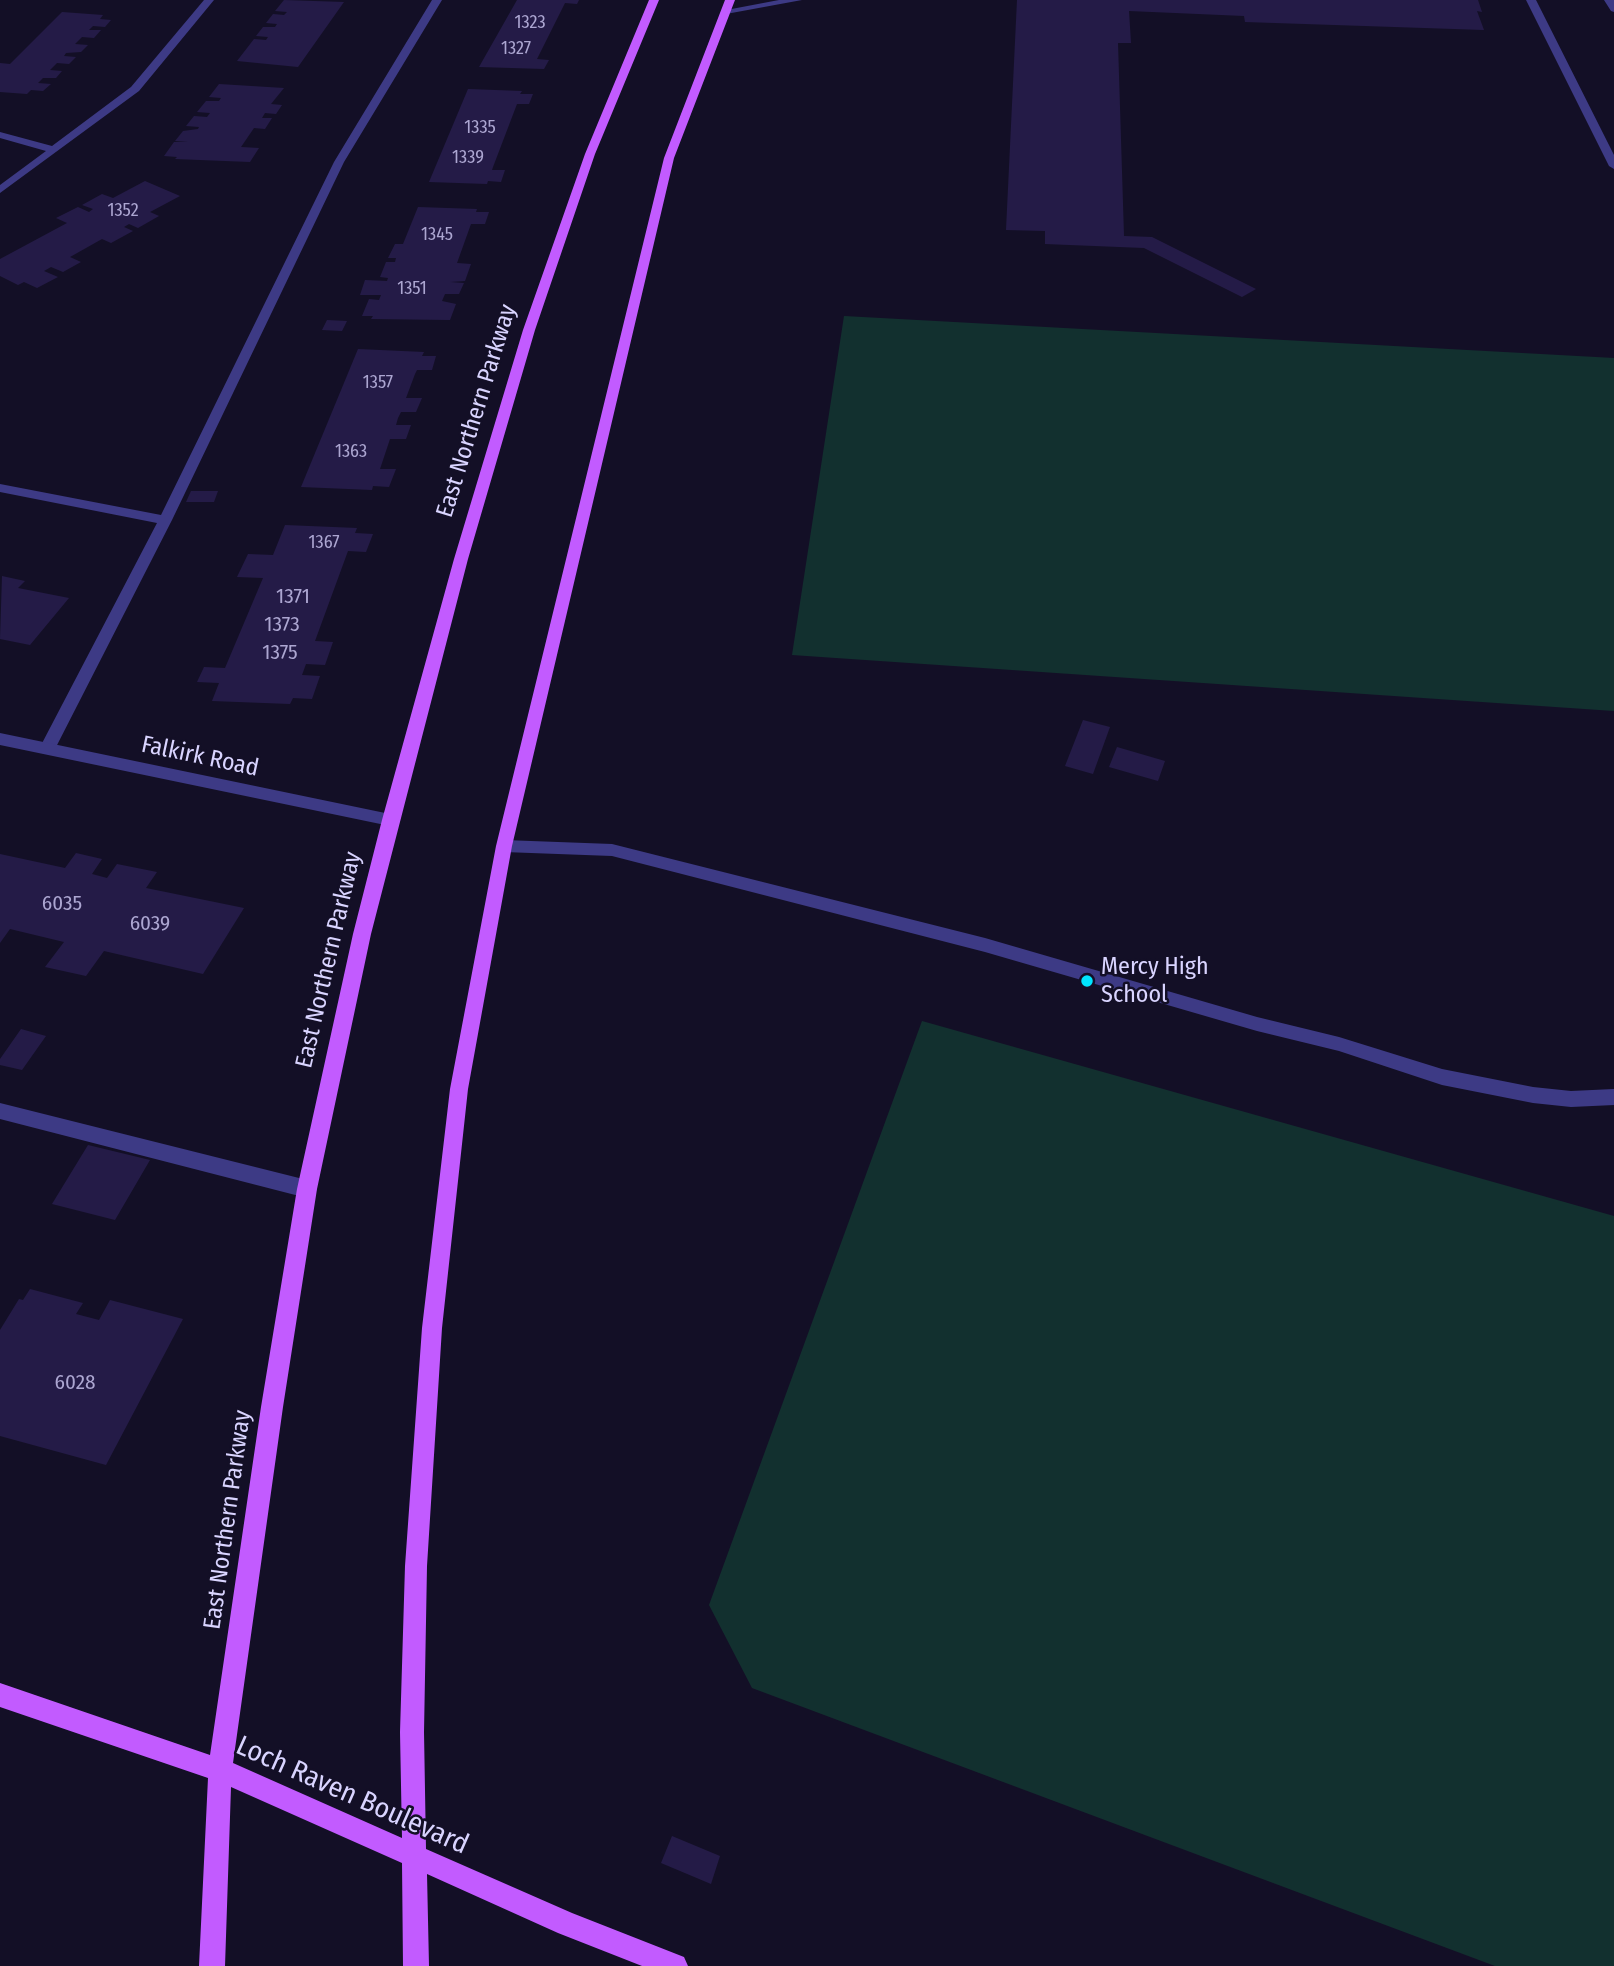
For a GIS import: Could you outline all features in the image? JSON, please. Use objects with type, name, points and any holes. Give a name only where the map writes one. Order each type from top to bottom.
[{"type":"main road","name":"East Northern Parkway","points":[[212,1966],[219,1770],[307,1189],[390,820],[461,559],[529,330],[590,154],[654,0]]},
{"type":"main road","points":[[416,1966],[416,1566],[432,1328],[459,1089],[504,846],[561,600],[670,158],[728,6]]},
{"type":"main road","name":"Loch Raven Boulevard","points":[[0,1695],[219,1770],[567,1924],[675,1966]]},
{"type":"street","points":[[0,190],[135,89],[209,0]]},
{"type":"street","points":[[47,749],[165,520],[340,162],[437,0]]},
{"type":"street","points":[[728,6],[797,0]]},
{"type":"street","points":[[1531,0],[1614,166]]},
{"type":"street","points":[[1609,0],[1614,9]]},
{"type":"street","points":[[0,135],[55,150]]},
{"type":"street","points":[[0,488],[165,520]]},
{"type":"street","name":"Falkirk Road","points":[[0,739],[390,820]]},
{"type":"street","points":[[504,846],[612,850],[985,944],[1257,1024],[1339,1044],[1442,1077],[1533,1095],[1571,1099],[1614,1097]]},
{"type":"street","points":[[0,1111],[307,1189]]},
{"type":"green space","points":[[844,316],[1614,358],[1614,711],[792,655]]},
{"type":"green space","points":[[922,1021],[1614,1216],[1614,1966],[1495,1966],[752,1688],[709,1605]]},
{"type":"building","points":[[284,0],[344,2],[298,67],[237,61],[254,39],[266,40],[268,37],[256,36],[263,27],[275,27],[277,24],[266,23],[273,14],[284,15],[287,12],[275,11]]},
{"type":"building","points":[[517,0],[579,0],[577,4],[565,3],[537,59],[549,60],[544,69],[479,67]]},
{"type":"building","points":[[1017,0],[1478,0],[1482,12],[1477,11],[1484,30],[1245,22],[1244,16],[1129,11],[1131,43],[1118,43],[1124,236],[1152,237],[1256,289],[1242,297],[1144,248],[1045,244],[1045,231],[1006,230]]},
{"type":"building","points":[[62,12],[103,15],[100,19],[111,20],[105,27],[93,26],[89,30],[101,30],[94,38],[82,37],[75,44],[88,45],[81,52],[66,53],[64,56],[76,57],[69,64],[57,63],[50,70],[62,71],[56,78],[43,78],[38,83],[51,84],[43,91],[31,90],[27,94],[0,92],[0,63],[10,64]]},
{"type":"building","points":[[219,84],[284,88],[271,104],[282,105],[276,114],[265,113],[262,118],[272,118],[265,129],[254,128],[241,147],[259,148],[250,162],[175,159],[177,157],[164,156],[174,142],[188,142],[175,141],[183,131],[198,129],[199,127],[186,126],[194,116],[207,117],[210,113],[197,112],[206,101],[219,101],[221,98],[209,97]]},
{"type":"building","points":[[468,89],[522,91],[520,94],[533,94],[529,104],[517,104],[493,167],[492,170],[505,170],[501,182],[429,182]]},
{"type":"building","points":[[145,181],[180,196],[150,212],[159,216],[138,228],[129,224],[124,227],[133,231],[111,243],[102,239],[70,257],[81,262],[63,272],[51,267],[44,271],[58,277],[37,288],[24,282],[18,285],[0,276],[0,259],[67,223],[56,218],[78,207],[89,212],[93,209],[82,205],[102,194],[113,198]]},
{"type":"building","points":[[418,207],[477,209],[476,212],[489,212],[485,224],[471,224],[457,263],[471,264],[465,281],[450,282],[464,283],[459,294],[445,294],[442,301],[456,304],[450,320],[371,319],[373,316],[362,316],[369,299],[379,300],[381,295],[360,295],[365,280],[387,281],[388,278],[380,277],[386,262],[395,262],[396,258],[388,258],[395,244],[403,244]]},
{"type":"building","points":[[327,320],[347,321],[342,331],[322,330]]},
{"type":"building","points":[[358,349],[424,352],[422,356],[436,356],[432,370],[417,370],[406,398],[422,398],[416,412],[401,412],[398,418],[396,425],[411,425],[406,439],[390,439],[380,469],[396,469],[389,487],[373,486],[372,490],[301,487]]},
{"type":"building","points":[[191,491],[218,491],[214,502],[186,502]]},
{"type":"building","points":[[285,525],[357,528],[355,533],[373,534],[366,552],[348,551],[315,641],[333,642],[325,665],[306,664],[302,675],[320,676],[312,699],[293,698],[290,704],[212,701],[219,683],[197,682],[204,667],[225,668],[263,578],[237,577],[248,554],[273,555]]},
{"type":"building","points":[[2,576],[25,581],[18,588],[69,598],[30,645],[0,639]]},
{"type":"building","points":[[1083,720],[1110,727],[1093,774],[1065,766]]},
{"type":"building","points":[[1117,747],[1165,761],[1158,781],[1109,767]]},
{"type":"building","points":[[76,853],[102,859],[92,874],[107,878],[117,864],[157,872],[146,888],[244,908],[203,974],[104,951],[86,976],[45,967],[64,942],[10,929],[0,943],[0,854],[65,868]]},
{"type":"building","points":[[21,1029],[46,1036],[22,1070],[0,1065],[0,1059]]},
{"type":"building","points":[[88,1145],[150,1160],[115,1220],[52,1204]]},
{"type":"building","points":[[30,1289],[83,1303],[76,1314],[99,1320],[110,1300],[183,1319],[106,1465],[0,1436],[0,1330],[19,1299],[23,1300]]},
{"type":"building","points":[[672,1836],[720,1856],[711,1884],[661,1863]]},
{"type":"place","name":"Mercy High School","points":[[1087,981]]}]
